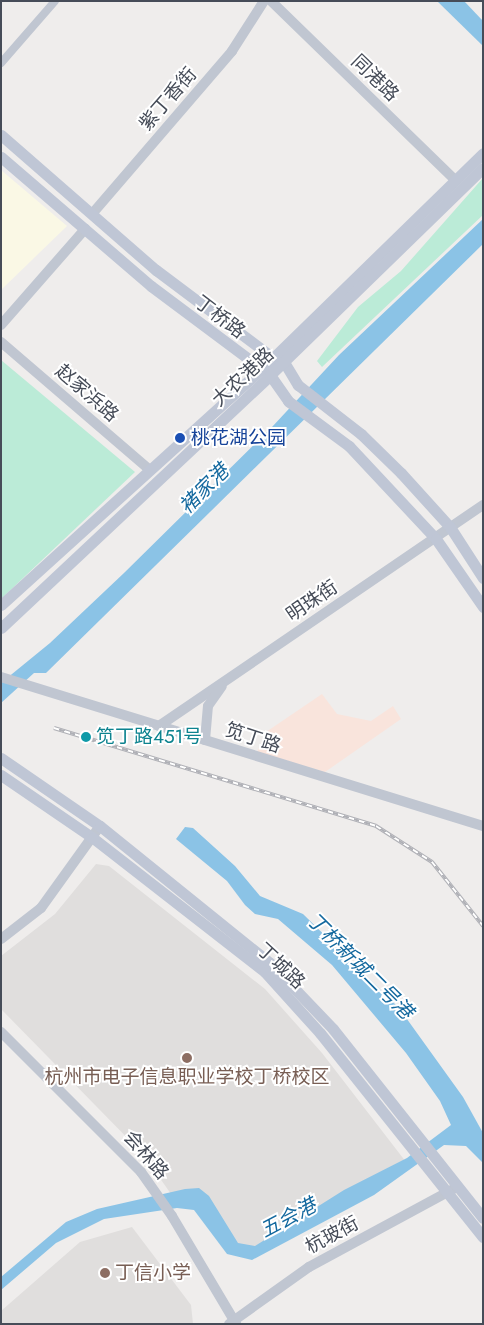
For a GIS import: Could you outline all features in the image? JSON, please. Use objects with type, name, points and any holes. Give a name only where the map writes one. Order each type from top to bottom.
[{"type":"main road","name":"丁桥路","points":[[1,136],[156,270],[279,360],[298,385],[328,408],[401,473],[450,527],[483,578]]},
{"type":"main road","name":"大农港路","points":[[1,628],[266,373],[454,179],[483,153]]},
{"type":"main road","name":"丁桥路","points":[[1,157],[151,286],[266,373],[288,401],[349,446],[436,538],[483,607]]},
{"type":"main road","name":"大农港路","points":[[279,360],[483,168]]},
{"type":"main road","name":"大农港路","points":[[1,605],[150,470],[266,373]]},
{"type":"main road","name":"丁城路","points":[[1,758],[100,826],[270,963],[333,1029],[483,1218]]},
{"type":"main road","name":"丁城路","points":[[1,775],[92,838],[265,972],[294,1002],[426,1164],[446,1194],[483,1237]]},
{"type":"street","points":[[1,63],[56,1]]},
{"type":"street","name":"紫丁香街","points":[[92,214],[232,51],[264,1]]},
{"type":"street","name":"同港路","points":[[271,1],[454,179]]},
{"type":"street","points":[[1,325],[85,229]]},
{"type":"street","name":"赵家浜路","points":[[1,342],[150,470]]},
{"type":"street","name":"明珠街","points":[[159,726],[483,505]]},
{"type":"street","points":[[205,740],[208,706],[233,676]]},
{"type":"street","name":"笕丁路","points":[[1,677],[483,826]]},
{"type":"street","points":[[1,684],[13,681]]},
{"type":"street","points":[[1,939],[41,908],[100,826]]},
{"type":"street","name":"会林路","points":[[1,1032],[140,1172],[172,1216],[233,1322]]},
{"type":"street","name":"杭玻街","points":[[233,1322],[309,1267],[457,1187]]},
{"type":"shaded area","points":[[1,170],[67,226],[1,290]]},
{"type":"shaded area","points":[[322,694],[337,714],[371,721],[393,706],[401,719],[325,772],[257,752],[266,732]]},
{"type":"shaded area","name":"杭州市电子信息职业学校丁桥校区","points":[[96,864],[109,866],[265,989],[322,1053],[406,1162],[247,1255],[227,1244],[201,1191],[171,1194],[143,1154],[1,1009],[1,956],[55,914]]},
{"type":"shaded area","name":"丁信小学","points":[[132,1227],[191,1305],[193,1324],[1,1324],[1,1311],[80,1242]]},
{"type":"green space","points":[[483,178],[483,215],[322,367],[317,361],[358,307],[401,271]]},
{"type":"green space","points":[[1,360],[135,472],[1,599]]},
{"type":"water","points":[[437,1],[464,1],[483,21],[483,46]]},
{"type":"water","points":[[483,219],[483,244],[46,673],[34,673],[1,703],[1,683],[50,643],[124,573],[272,427],[339,355]]},
{"type":"water","points":[[185,827],[193,828],[235,866],[260,896],[303,914],[399,1008],[463,1097],[483,1133],[483,1163],[466,1146],[444,1145],[374,1195],[252,1260],[227,1254],[194,1210],[177,1208],[104,1219],[56,1243],[1,1290],[1,1277],[66,1222],[97,1209],[185,1189],[199,1188],[209,1196],[238,1243],[255,1246],[344,1190],[407,1158],[451,1125],[440,1101],[406,1053],[332,965],[278,919],[255,914],[245,905],[227,881],[176,839]]},
{"type":"railway","points":[[54,728],[376,826],[432,862],[483,926]]},
{"type":"place","name":"桃花湖公园","points":[[180,438]]},
{"type":"place","name":"笕丁路451号","points":[[86,737]]},
{"type":"place","name":"杭州市电子信息职业学校丁桥校区","points":[[187,1058]]},
{"type":"place","name":"丁信小学","points":[[105,1273]]},
{"type":"water label","name":"褚家港","points":[[204,489]]},
{"type":"water label","name":"丁桥新城二号港","points":[[360,966]]},
{"type":"water label","name":"五会港","points":[[288,1218]]}]
